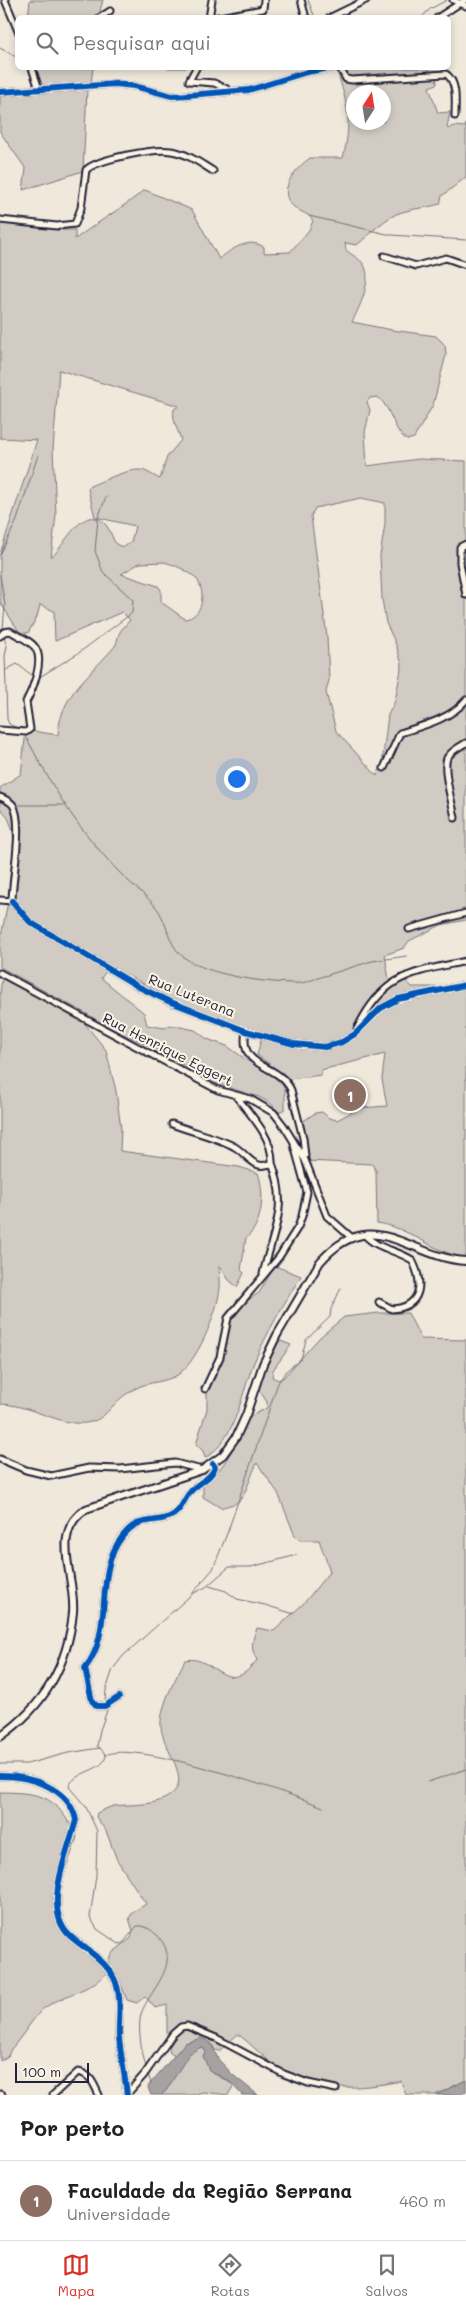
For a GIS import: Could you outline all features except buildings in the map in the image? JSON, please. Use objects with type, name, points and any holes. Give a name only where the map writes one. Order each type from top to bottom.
[{"type":"main road","points":[[0,1737],[42,1699],[50,1687],[68,1638],[73,1597],[65,1547],[72,1521],[86,1508],[202,1470],[223,1456],[236,1437],[246,1415],[263,1364],[277,1335],[320,1262],[336,1246],[352,1238],[380,1234],[434,1254],[466,1261]]},
{"type":"street","points":[[5,0],[15,24]]},
{"type":"street","points":[[210,15],[212,0]]},
{"type":"street","points":[[230,15],[263,9],[264,0]]},
{"type":"street","points":[[301,0],[305,15]]},
{"type":"street","points":[[335,15],[366,0]]},
{"type":"street","points":[[453,0],[466,6]]},
{"type":"street","points":[[442,15],[465,0]]},
{"type":"street","points":[[104,15],[110,11]]},
{"type":"street","points":[[33,70],[39,89]]},
{"type":"street","points":[[195,70],[189,81],[214,84],[230,90]]},
{"type":"street","points":[[0,92],[115,84],[134,86],[172,96],[249,90],[319,70]]},
{"type":"street","points":[[341,70],[346,78],[352,80],[446,74],[452,79],[454,87],[455,116]]},
{"type":"street","points":[[0,220],[57,226],[75,224],[81,208],[86,170],[112,159],[151,152],[172,151],[193,159],[213,171]]},
{"type":"street","points":[[384,256],[416,266],[446,258],[466,265]]},
{"type":"street","points":[[466,544],[460,547],[460,563],[466,595]]},
{"type":"street","points":[[0,636],[10,631],[36,648],[39,656],[32,693],[26,702],[30,729],[26,732],[0,730]]},
{"type":"street","points":[[384,768],[400,733],[427,724],[458,710],[466,700]]},
{"type":"street","points":[[456,818],[446,772],[447,758],[456,748],[466,743]]},
{"type":"street","points":[[0,796],[11,802],[15,810],[17,845],[12,883],[12,901],[0,900]]},
{"type":"street","name":"Rua Luterana","points":[[12,901],[30,922],[139,987],[168,1001],[246,1031],[313,1047],[325,1047],[342,1042],[355,1034],[381,1008],[398,999],[466,985]]},
{"type":"street","points":[[409,930],[466,913]]},
{"type":"street","points":[[355,1034],[374,998],[399,980],[432,967],[466,961]]},
{"type":"street","name":"Rua Henrique Eggert","points":[[0,973],[197,1080],[262,1104],[274,1113],[305,1160],[328,1216],[352,1238]]},
{"type":"street","points":[[246,1031],[244,1042],[250,1057],[281,1077],[287,1082],[291,1090],[303,1138],[305,1160]]},
{"type":"street","points":[[235,1095],[259,1126],[271,1153],[272,1163],[279,1183],[280,1206],[263,1275]]},
{"type":"street","points":[[172,1124],[235,1147],[261,1166],[272,1163]]},
{"type":"street","points":[[206,1389],[220,1357],[228,1318],[279,1257],[298,1227],[305,1206],[307,1192],[292,1138]]},
{"type":"street","points":[[365,1235],[372,1243],[398,1252],[412,1260],[418,1279],[419,1290],[411,1304],[392,1309],[379,1302]]},
{"type":"street","points":[[0,1459],[26,1470],[50,1476],[90,1468],[120,1469],[175,1463],[202,1470]]},
{"type":"street","points":[[119,1697],[106,1706],[97,1706],[92,1701],[85,1668],[92,1659],[101,1632],[108,1576],[116,1545],[123,1535],[137,1523],[169,1517],[177,1512],[189,1492],[213,1472],[215,1467],[213,1464]]},
{"type":"street","points":[[0,1776],[32,1780],[53,1789],[68,1801],[74,1814],[76,1820],[59,1883],[57,1908],[62,1926],[68,1934],[106,1966],[118,1987],[120,2038],[127,2095]]},
{"type":"street","points":[[127,2095],[144,2075],[176,2030],[187,2026],[216,2038],[284,2074],[308,2083],[336,2089]]},
{"type":"street","points":[[53,2095],[78,2072],[90,2077],[99,2095]]},
{"type":"shaded area","points":[[30,0],[103,0],[100,11],[107,15],[28,15]]},
{"type":"shaded area","points":[[30,70],[93,70],[91,83],[35,87]]},
{"type":"shaded area","points":[[430,70],[436,75],[437,84],[429,87],[438,113],[450,112],[447,128],[450,129],[453,126],[465,127],[466,124],[466,177],[442,196],[440,204],[396,214],[378,226],[357,245],[345,243],[346,250],[363,263],[367,278],[364,294],[352,322],[436,336],[445,345],[446,355],[433,405],[414,438],[407,440],[402,436],[387,408],[378,397],[370,398],[367,402],[370,410],[365,432],[367,466],[419,459],[466,461],[466,920],[441,925],[409,941],[404,948],[385,955],[389,980],[402,977],[412,987],[451,987],[466,983],[466,1258],[443,1251],[400,1229],[377,1223],[376,1171],[372,1164],[306,1161],[302,1122],[315,1113],[322,1112],[329,1118],[337,1120],[360,1108],[387,1106],[382,1079],[385,1054],[321,1070],[321,1075],[290,1079],[257,1055],[262,1036],[170,998],[110,966],[101,978],[144,1013],[147,1025],[164,1028],[171,1025],[195,1030],[207,1039],[227,1046],[280,1080],[285,1090],[285,1109],[279,1112],[270,1103],[259,1097],[207,1081],[164,1053],[104,1025],[0,967],[0,944],[10,893],[14,853],[13,835],[9,819],[0,808],[0,788],[21,774],[26,730],[58,735],[64,708],[71,696],[115,646],[119,634],[130,620],[122,612],[55,641],[54,611],[40,605],[37,617],[28,633],[20,633],[0,602],[0,554],[37,440],[0,438],[0,219],[60,224],[62,230],[75,230],[75,239],[145,190],[192,210],[219,259],[240,245],[252,243],[264,247],[264,253],[290,252],[309,230],[313,221],[289,201],[287,187],[294,174],[310,158],[343,158],[347,130],[391,130],[391,85],[346,85],[346,104],[337,71]],"holes":[[[59,370],[179,406],[174,409],[174,418],[181,440],[167,457],[160,479],[139,470],[125,472],[90,486],[88,489],[95,517],[135,526],[131,542],[124,547],[117,545],[106,525],[98,519],[89,518],[74,529],[51,557],[56,515],[53,450]],[[361,498],[385,503],[385,524],[380,556],[382,599],[386,623],[402,664],[395,701],[388,715],[382,764],[377,776],[336,731],[326,692],[329,680],[327,637],[311,516],[315,508]],[[164,562],[196,578],[202,593],[199,610],[191,617],[185,619],[161,602],[161,590],[158,586],[121,574],[140,563]]]},
{"type":"shaded area","points":[[87,90],[83,171],[23,190],[26,169],[0,132],[0,96]]},
{"type":"shaded area","points":[[2,977],[81,1019],[106,1050],[116,1091],[121,1129],[120,1151],[239,1167],[258,1173],[260,1181],[261,1208],[256,1225],[246,1238],[241,1270],[244,1273],[237,1287],[229,1280],[219,1265],[220,1285],[218,1298],[210,1324],[198,1351],[182,1371],[174,1377],[134,1389],[121,1398],[100,1418],[85,1423],[65,1421],[18,1407],[0,1404],[0,994]]},
{"type":"shaded area","points":[[275,1266],[301,1276],[265,1338],[250,1373],[231,1427],[216,1450],[205,1458],[203,1451],[196,1444],[207,1409],[207,1392],[216,1375],[220,1361],[224,1333],[234,1309],[259,1293]]},
{"type":"shaded area","points":[[379,1313],[408,1313],[421,1339],[466,1340],[466,2080],[436,2095],[406,2095],[401,2081],[355,2087],[339,2087],[309,2082],[294,2077],[280,2069],[238,2034],[219,2051],[215,2050],[211,2043],[185,2043],[175,2056],[170,2053],[167,2038],[167,2005],[155,2008],[145,1996],[137,2003],[127,2000],[119,1979],[108,1962],[111,1954],[131,1938],[133,1931],[129,1918],[133,1912],[146,1904],[117,1860],[106,1831],[96,1817],[97,1813],[112,1807],[152,1803],[164,1799],[174,1792],[178,1783],[178,1774],[165,1742],[161,1721],[167,1697],[185,1660],[205,1663],[229,1676],[237,1676],[247,1671],[257,1660],[252,1644],[257,1628],[274,1631],[305,1602],[330,1571],[319,1540],[300,1540],[295,1536],[278,1493],[257,1463],[243,1496],[234,1504],[221,1508],[203,1497],[203,1485],[224,1463],[246,1418],[267,1408],[267,1402],[254,1382],[273,1338],[291,1345],[273,1370],[272,1377],[278,1380],[283,1378],[320,1337],[344,1317]]},
{"type":"shaded area","points":[[0,1793],[40,1796],[56,1805],[70,1824],[77,1837],[56,1904],[57,1923],[72,1942],[108,1972],[91,1985],[43,2009],[11,2049],[8,2056],[0,2061]]},
{"type":"shaded area","points":[[201,2038],[211,2043],[218,2059],[233,2075],[258,2095],[242,2095],[230,2082],[209,2070],[203,2056],[206,2051],[201,2047],[189,2054],[166,2091],[161,2095],[151,2095],[148,2088],[149,2085],[185,2043]]},
{"type":"shaded area","points":[[201,2047],[206,2051],[204,2054],[213,2073],[234,2085],[228,2095],[203,2092],[192,2095],[161,2095],[171,2083],[188,2054]]},
{"type":"shaded area","points":[[466,2080],[466,2091],[461,2095],[436,2095]]},
{"type":"waterway","points":[[308,0],[314,15]]},
{"type":"waterway","points":[[424,15],[430,9],[447,0]]},
{"type":"waterway","points":[[0,48],[15,56]]},
{"type":"waterway","points":[[309,216],[391,235],[466,240]]},
{"type":"waterway","points":[[0,555],[17,520],[38,455]]},
{"type":"waterway","points":[[38,678],[80,652],[132,613],[133,600],[103,572],[95,551],[98,518],[106,497]]},
{"type":"waterway","points":[[0,575],[5,605],[3,629]]},
{"type":"waterway","points":[[4,637],[7,646],[5,656],[7,719],[9,724],[19,729]]},
{"type":"waterway","points":[[6,670],[17,664],[33,676]]},
{"type":"waterway","points":[[27,739],[78,824],[113,866],[148,898],[160,912],[174,947],[185,958],[209,970],[241,978],[302,983],[372,961],[407,956]]},
{"type":"waterway","points":[[16,805],[65,805]]},
{"type":"waterway","points":[[105,1702],[106,1690],[113,1669],[123,1656],[191,1595],[213,1569],[228,1531],[278,1383],[287,1370],[301,1359],[306,1340],[330,1317],[331,1309],[341,1288]]},
{"type":"waterway","points":[[192,1594],[206,1587],[229,1567],[251,1567],[297,1555]]},
{"type":"waterway","points":[[209,1586],[226,1591],[237,1599],[294,1614]]},
{"type":"waterway","points":[[100,1748],[97,1746],[100,1730],[108,1708]]},
{"type":"waterway","points":[[0,1764],[27,1764],[68,1753],[100,1748],[106,1755]]},
{"type":"waterway","points":[[108,1754],[125,1752],[150,1755],[214,1770],[323,1807]]},
{"type":"waterway","points":[[106,1755],[100,1765],[77,1777],[69,1787],[86,1807],[97,1831],[96,1876],[90,1917],[97,1929],[119,1944],[123,1943],[137,1926],[143,1926],[157,1935],[164,1946],[167,1956],[162,1976],[141,2014],[140,2041],[146,2067]]},
{"type":"waterway","points":[[428,1782],[466,1769]]},
{"type":"waterway","points":[[148,2073],[151,2084]]},
{"type":"cycle path","points":[[0,92],[115,84],[134,86],[172,96],[188,95],[249,90],[319,70]]},
{"type":"cycle path","points":[[12,901],[30,922],[139,987],[168,1001],[246,1031],[294,1044],[325,1047],[342,1042],[355,1034],[381,1008],[398,999],[466,985]]},
{"type":"cycle path","points":[[119,1697],[105,1706],[97,1706],[92,1701],[85,1668],[94,1653],[99,1637],[105,1585],[113,1552],[122,1537],[133,1526],[169,1517],[177,1512],[188,1494],[211,1474],[215,1467],[213,1464]]},
{"type":"cycle path","points":[[0,1776],[24,1778],[47,1786],[65,1799],[72,1809],[76,1820],[59,1880],[58,1911],[62,1925],[70,1936],[105,1966],[117,1985],[119,2038],[127,2095]]},
{"type":"place","name":"Faculdade da Região Serrana","points":[[350,1095]]}]
